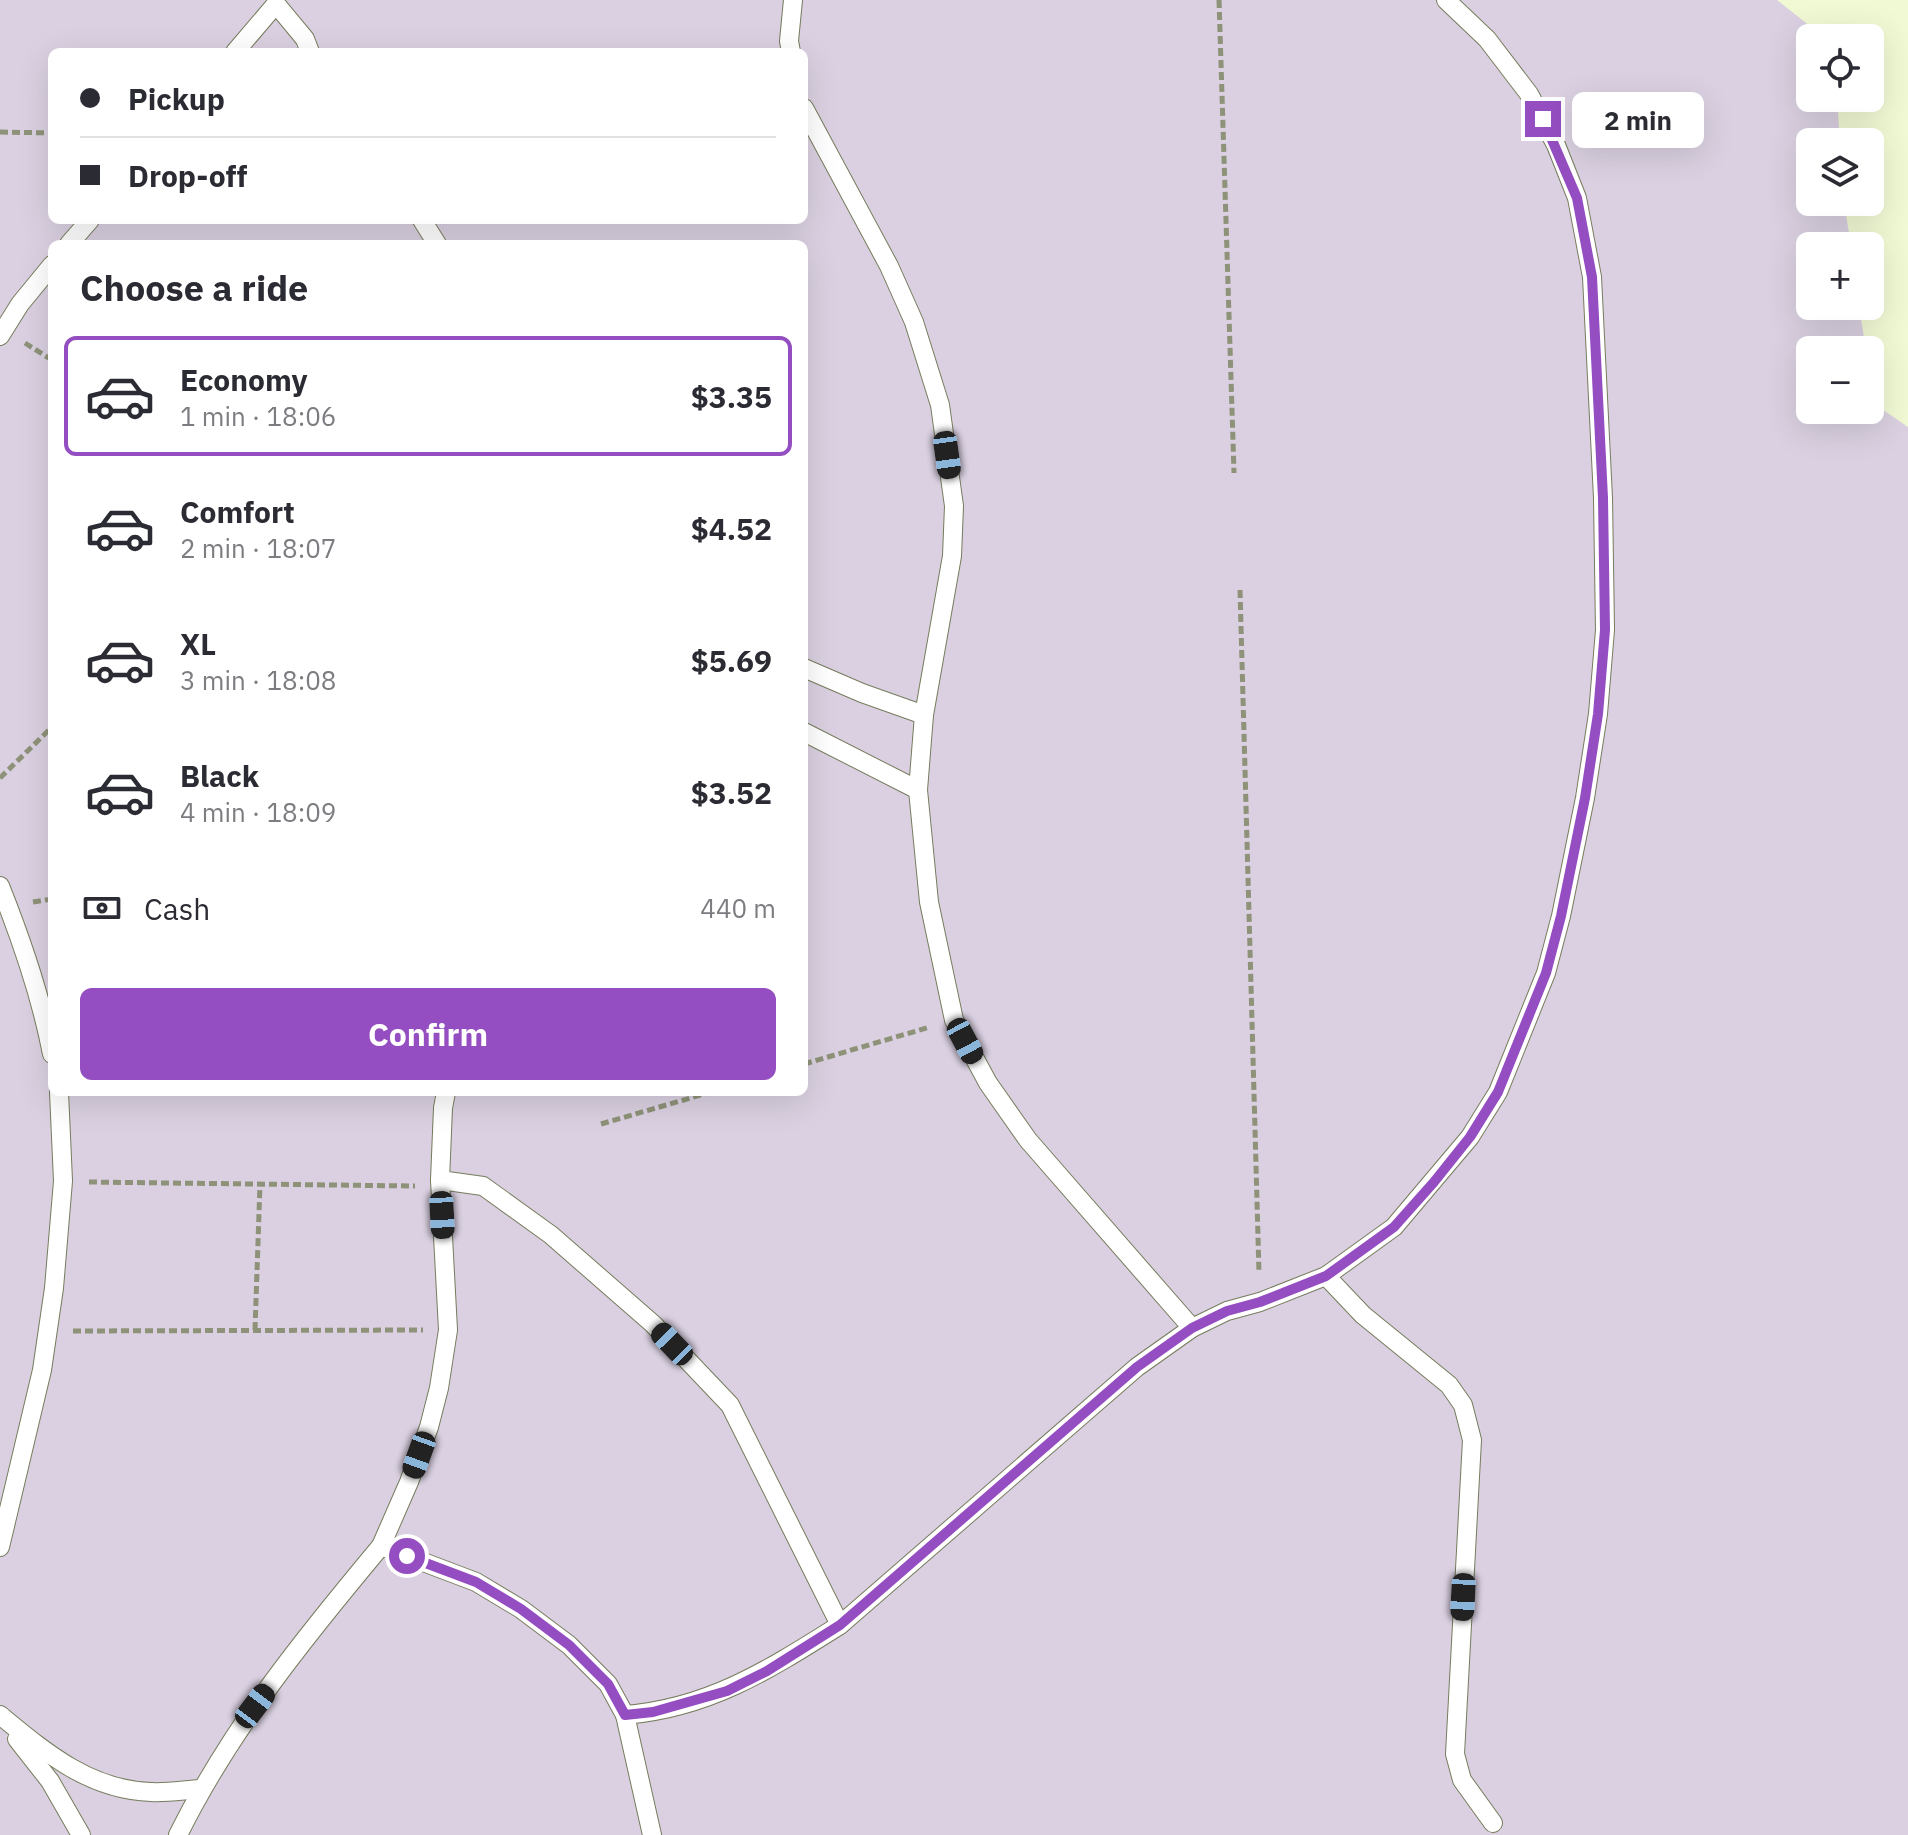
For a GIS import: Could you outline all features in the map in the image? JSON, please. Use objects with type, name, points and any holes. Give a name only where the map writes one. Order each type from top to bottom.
[{"type":"lane","points":[[790,48],[793,0]]},
{"type":"lane","points":[[625,1715],[653,1712],[727,1691],[767,1671],[840,1625],[1137,1367],[1192,1328],[1227,1311],[1260,1302],[1326,1276],[1394,1227],[1470,1137],[1498,1092],[1550,959],[1585,798],[1598,714],[1605,630],[1603,498],[1592,277],[1577,198],[1556,145],[1529,94],[1487,39],[1446,0]]},
{"type":"lane","points":[[238,48],[276,2],[308,48]]},
{"type":"lane","points":[[808,115],[889,266],[914,322],[940,405],[954,506],[952,556],[924,715],[918,790],[929,902],[954,1020],[988,1083],[1028,1140],[1192,1328]]},
{"type":"lane","points":[[72,240],[86,224]]},
{"type":"lane","points":[[0,336],[20,304],[48,270]]},
{"type":"lane","points":[[808,670],[924,715]]},
{"type":"lane","points":[[808,734],[918,790]]},
{"type":"lane","points":[[0,886],[22,941],[48,1034]]},
{"type":"lane","points":[[0,1547],[34,1409],[47,1331],[63,1181],[59,1096]]},
{"type":"lane","points":[[178,1835],[236,1731],[381,1546],[429,1427],[448,1330],[440,1183],[445,1096]]},
{"type":"lane","points":[[440,1183],[483,1186],[551,1235],[653,1324],[730,1405],[840,1625]]},
{"type":"lane","points":[[1326,1276],[1363,1315],[1449,1385],[1463,1405],[1472,1440],[1455,1754],[1462,1780],[1493,1823]]},
{"type":"lane","points":[[381,1546],[476,1582],[521,1609],[569,1645],[608,1684],[625,1715],[652,1835]]},
{"type":"lane","points":[[0,1716],[45,1752],[76,1772],[107,1786],[152,1792],[201,1789]]},
{"type":"lane","points":[[0,1716],[50,1781],[81,1835]]},
{"type":"path","points":[[1219,0],[1234,473]]},
{"type":"path","points":[[0,132],[48,133]]},
{"type":"path","points":[[1240,590],[1260,1302]]},
{"type":"path","points":[[0,778],[48,731]]},
{"type":"path","points":[[808,1063],[954,1020]]},
{"type":"path","points":[[601,1124],[697,1096]]},
{"type":"path","points":[[63,1181],[440,1183]]},
{"type":"path","points":[[255,1330],[260,1184]]},
{"type":"path","points":[[47,1331],[448,1330]]},
{"type":"shaded area","points":[[0,0],[1777,0],[1807,24],[1796,24],[1796,112],[1838,112],[1839,128],[1796,128],[1796,216],[1846,216],[1849,232],[1796,232],[1796,320],[1861,320],[1864,336],[1796,336],[1796,424],[1884,424],[1884,411],[1908,427],[1908,1835],[0,1835]]},
{"type":"route","points":[[407,1556],[476,1582],[521,1609],[569,1645],[608,1684],[625,1715],[653,1712],[727,1691],[767,1671],[840,1625],[1137,1367],[1192,1328],[1227,1311],[1260,1302],[1326,1276],[1394,1227],[1470,1137],[1498,1092],[1546,973],[1585,798],[1598,714],[1605,630],[1603,498],[1592,277],[1577,198],[1543,119]]}]
